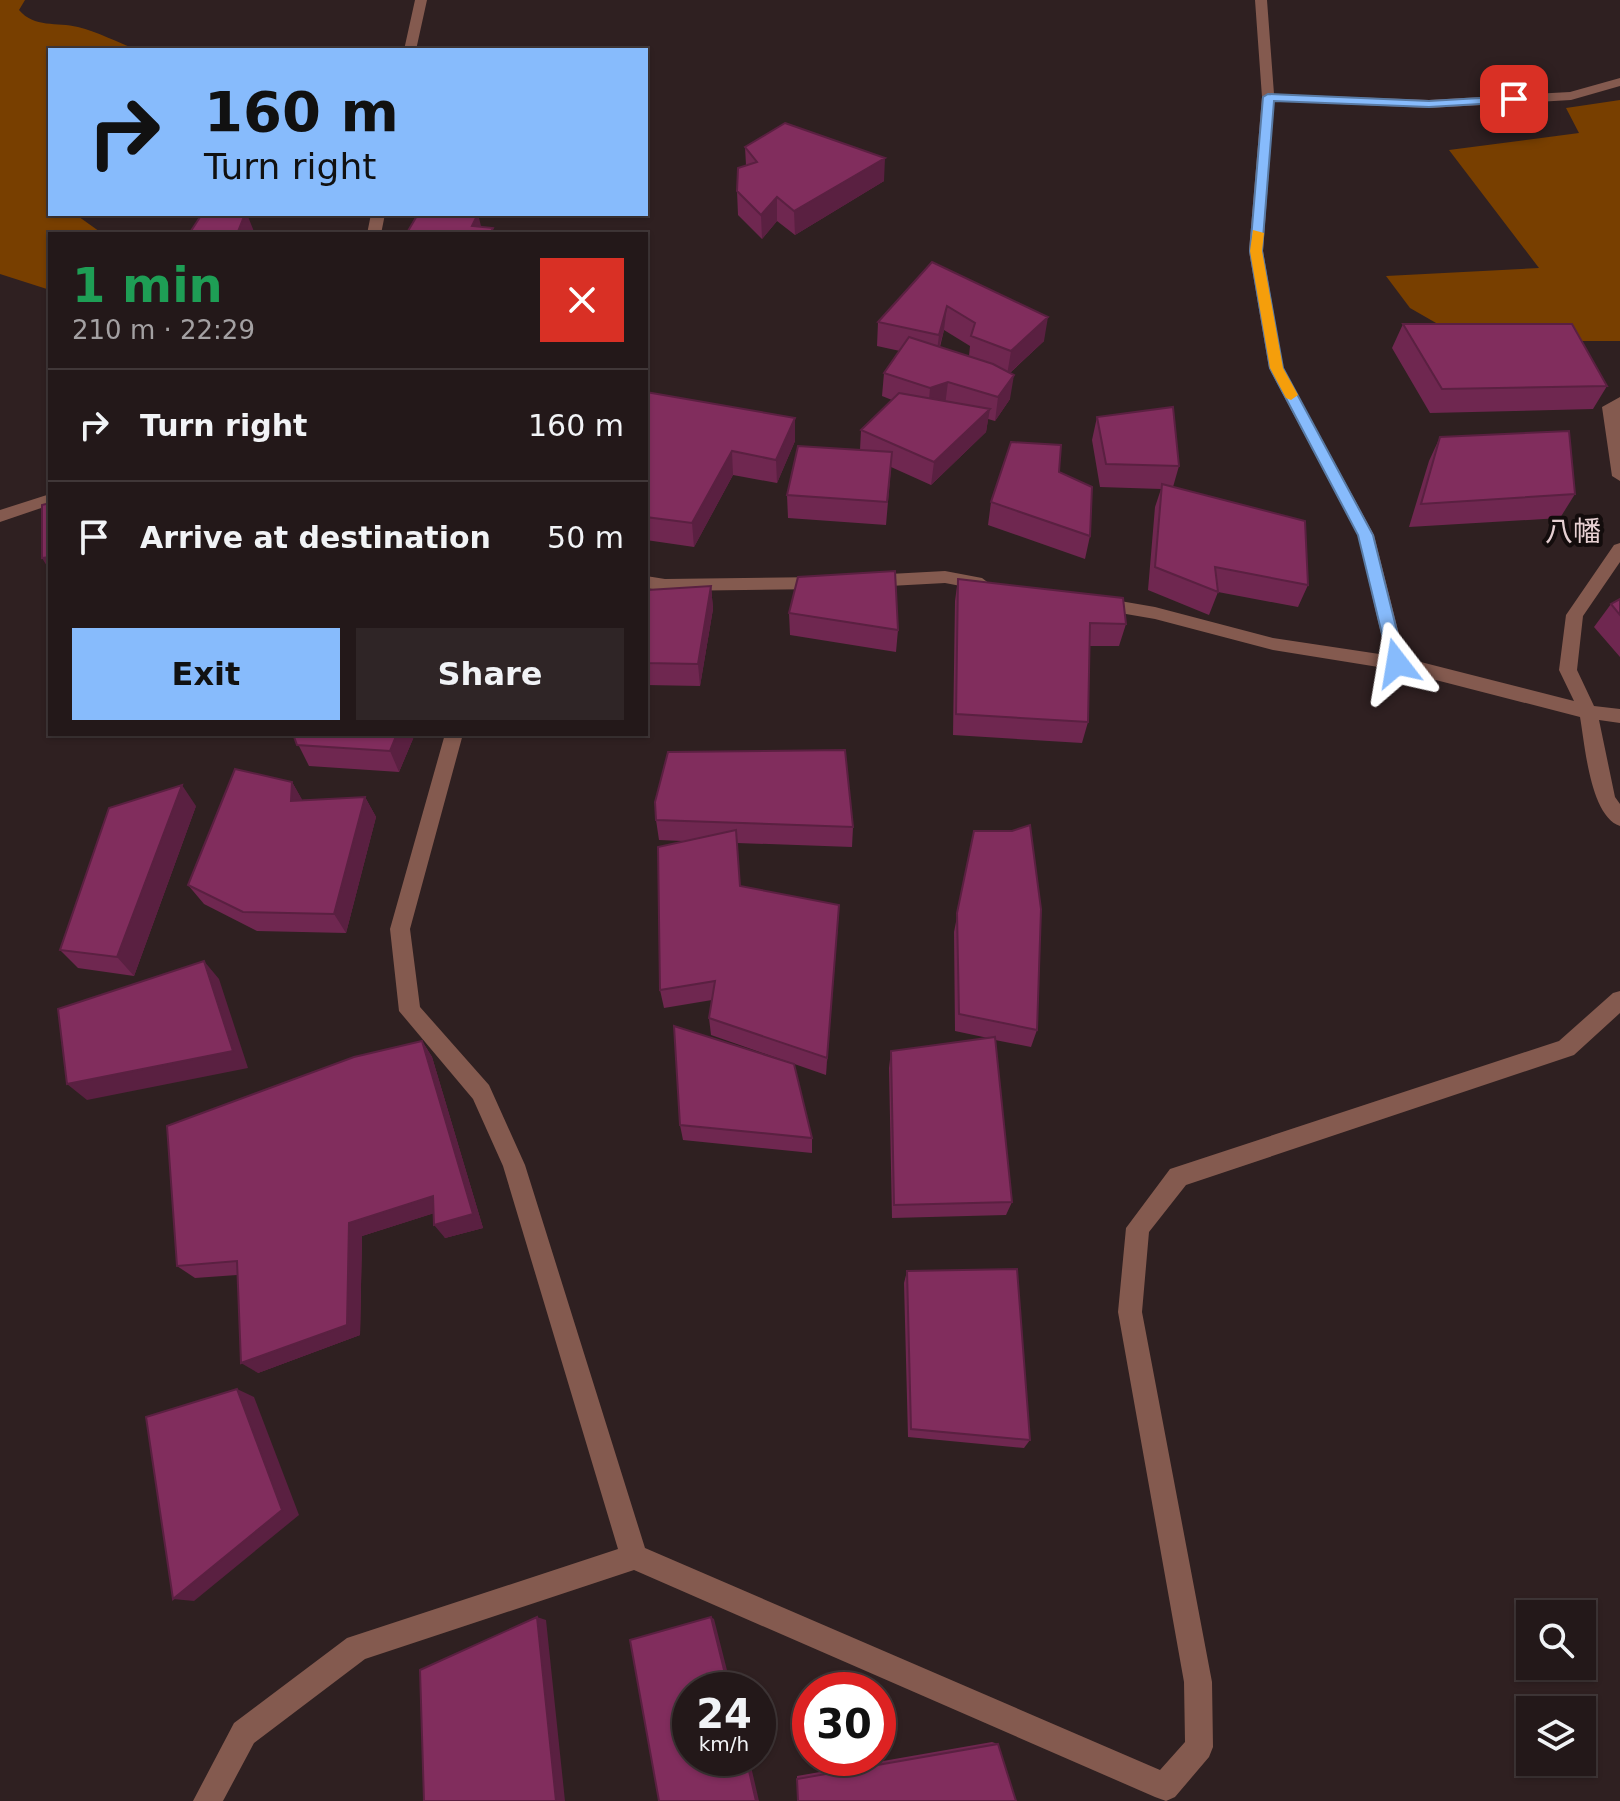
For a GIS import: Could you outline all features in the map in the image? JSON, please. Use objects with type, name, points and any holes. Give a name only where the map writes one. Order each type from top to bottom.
[{"type":"street","points":[[410,48],[421,0]]},
{"type":"street","points":[[1261,0],[1268,97],[1256,251],[1276,368],[1366,535],[1397,663]]},
{"type":"street","points":[[1268,97],[1429,104],[1571,96],[1620,82]]},
{"type":"street","points":[[1620,402],[1610,407],[1620,476]]},
{"type":"street","points":[[0,516],[48,500]]},
{"type":"street","points":[[1620,549],[1575,615],[1568,670],[1588,712],[1606,800],[1620,818]]},
{"type":"street","points":[[648,582],[665,585],[850,582],[945,577],[1000,587]]},
{"type":"street","points":[[1084,601],[1155,613],[1273,644],[1397,663],[1588,712],[1620,716]]},
{"type":"street","points":[[453,736],[400,929],[410,1011],[481,1092],[514,1165],[634,1557]]},
{"type":"street","points":[[207,1801],[244,1733],[357,1648],[634,1557],[1165,1787],[1199,1747],[1198,1682],[1130,1312],[1138,1228],[1178,1177],[1566,1048],[1620,1000]]},
{"type":"shaded area","points":[[0,0],[25,0],[19,10],[32,20],[78,27],[132,48],[48,48],[48,216],[78,216],[100,232],[48,232],[48,289],[0,274]]},
{"type":"shaded area","points":[[1620,100],[1620,341],[1490,341],[1457,335],[1410,308],[1386,276],[1539,268],[1449,150],[1579,133],[1566,108]]},
{"type":"building","points":[[785,123],[885,158],[794,211],[777,197],[761,215],[737,191],[738,168],[757,162],[745,147]]},
{"type":"building","points":[[201,216],[244,216],[238,232],[190,232]]},
{"type":"building","points":[[417,216],[477,216],[472,226],[493,228],[491,232],[402,232],[408,231]]},
{"type":"building","points":[[932,262],[1048,317],[1011,351],[971,336],[975,323],[947,306],[939,335],[878,322]]},
{"type":"building","points":[[1403,324],[1572,324],[1607,386],[1442,389]]},
{"type":"building","points":[[909,337],[993,364],[1014,375],[998,397],[948,382],[930,388],[884,373]]},
{"type":"building","points":[[648,392],[795,418],[776,460],[732,451],[692,523],[648,517]]},
{"type":"building","points":[[899,393],[990,409],[934,462],[861,430]]},
{"type":"building","points":[[1173,407],[1179,466],[1106,464],[1097,417]]},
{"type":"building","points":[[1569,431],[1575,494],[1421,504],[1440,437]]},
{"type":"building","points":[[1011,442],[1061,445],[1059,472],[1092,487],[1090,536],[991,502]]},
{"type":"building","points":[[798,446],[892,452],[887,502],[787,495]]},
{"type":"building","points":[[1162,484],[1305,521],[1308,585],[1215,567],[1218,592],[1155,567]]},
{"type":"building","points":[[48,504],[48,557],[42,558],[42,505]]},
{"type":"building","points":[[895,571],[898,630],[789,613],[798,577]]},
{"type":"building","points":[[958,579],[1123,598],[1126,624],[1090,623],[1088,722],[956,714]]},
{"type":"building","points":[[711,586],[698,664],[648,663],[648,590]]},
{"type":"building","points":[[1620,599],[1620,615],[1611,604]]},
{"type":"building","points":[[294,736],[396,736],[390,751],[297,745]]},
{"type":"building","points":[[845,750],[853,827],[656,820],[655,802],[668,752]]},
{"type":"building","points":[[235,769],[292,782],[291,801],[365,797],[334,914],[243,912],[188,885]]},
{"type":"building","points":[[182,785],[117,957],[60,950],[109,808]]},
{"type":"building","points":[[1030,825],[1041,909],[1037,1030],[959,1014],[957,913],[974,831],[1012,831]]},
{"type":"building","points":[[736,830],[740,886],[839,905],[827,1058],[709,1018],[715,981],[660,990],[658,847]]},
{"type":"building","points":[[204,961],[233,1051],[67,1084],[58,1009]]},
{"type":"building","points":[[674,1026],[794,1064],[812,1138],[680,1125]]},
{"type":"building","points":[[995,1037],[1012,1202],[894,1205],[891,1051]]},
{"type":"building","points":[[422,1041],[473,1214],[434,1225],[433,1196],[349,1223],[347,1325],[241,1363],[237,1261],[177,1266],[167,1126],[354,1057]]},
{"type":"building","points":[[1017,1269],[1030,1440],[911,1429],[907,1271]]},
{"type":"building","points":[[237,1389],[282,1510],[173,1599],[146,1417]]},
{"type":"building","points":[[537,1617],[556,1801],[424,1801],[420,1670]]},
{"type":"building","points":[[711,1617],[725,1672],[672,1672],[672,1776],[750,1776],[756,1801],[659,1801],[630,1640]]},
{"type":"building","points":[[998,1744],[1016,1801],[798,1801],[797,1779],[814,1776],[896,1776],[896,1762]]},
{"type":"slow traffic","points":[[1257,233],[1256,251],[1276,368],[1291,395]]},
{"type":"district","name":"八幡","points":[[1573,531]]},
{"type":"route","points":[[1397,663],[1366,535],[1276,368],[1256,251],[1268,97],[1429,104],[1514,99]]}]
